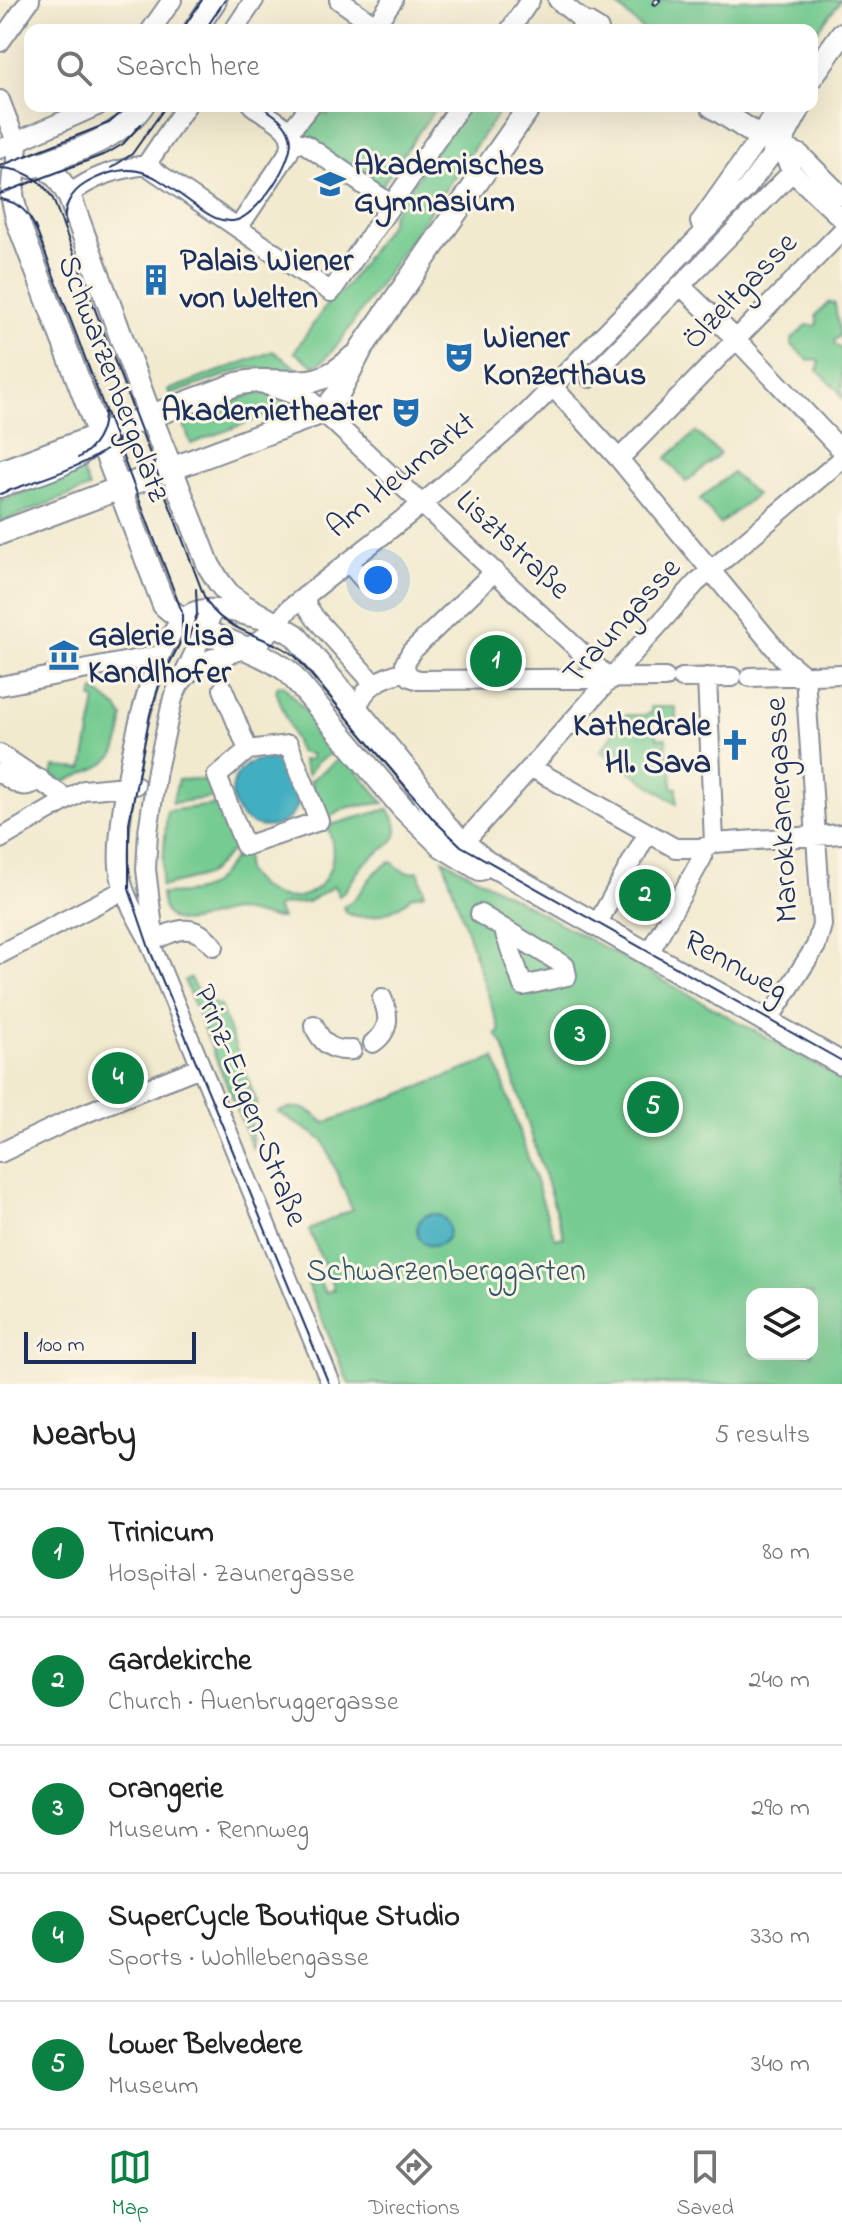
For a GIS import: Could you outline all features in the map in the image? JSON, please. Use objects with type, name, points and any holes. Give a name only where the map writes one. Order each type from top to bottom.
[{"type":"main road","points":[[199,24],[215,0]]},
{"type":"main road","points":[[818,69],[842,34]]},
{"type":"main road","points":[[7,176],[104,139],[123,128],[137,112]]},
{"type":"main road","points":[[0,533],[323,412],[338,394],[361,349],[526,112]]},
{"type":"main road","points":[[722,112],[770,141]]},
{"type":"main road","name":"Am Heumarkt","points":[[770,141],[780,112]]},
{"type":"main road","name":"Am Heumarkt","points":[[770,141],[795,112]]},
{"type":"main road","name":"Schwarzenbergplatz","points":[[41,163],[58,178],[69,195],[209,566],[230,596],[295,635],[413,778],[458,848]]},
{"type":"main road","name":"Schwarzenbergplatz","points":[[7,176],[12,189],[8,216],[100,436],[164,605],[205,633],[279,665],[298,680],[402,807],[458,848]]},
{"type":"main road","points":[[0,472],[253,380],[324,380],[361,349]]},
{"type":"main road","name":"Rennweg","points":[[458,848],[474,871],[568,917],[596,926]]},
{"type":"main road","name":"Rennweg","points":[[458,848],[581,914],[596,926],[842,1064]]},
{"type":"street","points":[[0,42],[30,0]]},
{"type":"street","points":[[155,24],[172,0]]},
{"type":"street","points":[[238,24],[254,0]]},
{"type":"street","points":[[339,0],[372,24]]},
{"type":"street","points":[[379,24],[393,0]]},
{"type":"street","points":[[514,24],[530,0]]},
{"type":"street","points":[[558,0],[585,24]]},
{"type":"street","points":[[0,100],[11,146],[7,176]]},
{"type":"street","points":[[11,146],[84,112]]},
{"type":"street","points":[[146,165],[182,112]]},
{"type":"street","points":[[261,112],[392,205]]},
{"type":"street","points":[[238,228],[289,152],[292,137],[307,112]]},
{"type":"street","points":[[69,195],[91,180],[118,169],[146,165],[331,292],[456,112]]},
{"type":"street","points":[[770,141],[841,229]]},
{"type":"street","points":[[770,141],[800,154],[842,196]]},
{"type":"street","name":"Am Heumarkt","points":[[278,623],[289,609],[498,441],[663,272],[770,141]]},
{"type":"street","points":[[11,146],[41,163]]},
{"type":"street","points":[[590,378],[792,172]]},
{"type":"street","name":"Ölzeltgasse","points":[[619,459],[841,229]]},
{"type":"street","points":[[680,285],[842,451]]},
{"type":"street","name":"Lisztstraße","points":[[253,380],[310,400],[611,680]]},
{"type":"street","name":"Marokkanergasse","points":[[553,387],[619,459],[783,658],[805,676],[823,914],[819,939],[768,1021]]},
{"type":"street","points":[[0,488],[79,458],[100,436]]},
{"type":"street","name":"Traungasse","points":[[458,848],[696,583],[842,459]]},
{"type":"street","points":[[348,562],[363,579]]},
{"type":"street","name":"Schwarzenbergplatz","points":[[150,941],[153,923],[146,869],[155,780],[168,714],[213,609],[214,584],[209,566]]},
{"type":"street","points":[[495,571],[411,652],[405,663],[410,677],[419,680],[611,680],[842,674]]},
{"type":"street","points":[[305,596],[315,618],[374,684]]},
{"type":"street","name":"Schwarzenbergplatz","points":[[150,941],[124,890],[119,866],[126,786],[143,701],[160,655],[165,625],[164,605]]},
{"type":"street","points":[[182,620],[194,611],[213,609],[278,623]]},
{"type":"street","name":"Schwarzenbergplatz","points":[[160,655],[182,620]]},
{"type":"street","name":"Schwarzenbergplatz","points":[[179,685],[201,662],[243,649],[265,638],[278,623]]},
{"type":"street","points":[[0,686],[160,655]]},
{"type":"street","points":[[357,709],[361,695],[374,684],[406,671]]},
{"type":"street","points":[[648,955],[708,846],[707,677]]},
{"type":"street","points":[[223,689],[248,750]]},
{"type":"street","points":[[289,745],[319,821],[245,846],[217,776],[248,750],[289,745]]},
{"type":"street","points":[[0,754],[67,799],[103,799],[122,816]]},
{"type":"street","points":[[532,768],[675,848],[842,834]]},
{"type":"street","points":[[0,773],[22,786],[30,786],[40,779]]},
{"type":"street","points":[[0,839],[67,799],[92,788],[148,784],[155,780]]},
{"type":"street","points":[[596,926],[647,834]]},
{"type":"street","points":[[0,954],[124,890]]},
{"type":"street","points":[[480,914],[503,928]]},
{"type":"street","points":[[150,941],[182,928],[194,929],[214,946]]},
{"type":"street","name":"Prinz-Eugen-Straße","points":[[150,941],[331,1384]]},
{"type":"street","points":[[373,1043],[383,1036],[388,1025],[382,998]]},
{"type":"street","points":[[314,1025],[328,1046],[339,1051],[352,1050]]},
{"type":"street","points":[[0,1153],[76,1117],[200,1067]]},
{"type":"green space","points":[[607,0],[841,0],[818,30],[818,24],[637,24],[616,4],[613,6]]},
{"type":"green space","points":[[310,112],[327,115],[329,112],[433,112],[380,188],[304,139],[300,125]]},
{"type":"green space","points":[[462,112],[499,112],[339,343],[323,361],[314,366],[294,352],[332,297],[342,292],[391,222],[392,214]]},
{"type":"green space","points":[[829,302],[835,304],[840,336],[835,340],[835,345],[842,349],[842,399],[838,390],[817,370],[820,363],[817,360],[809,361],[792,345],[792,339],[807,325],[815,326],[818,323],[816,315]]},
{"type":"green space","points":[[273,351],[301,371],[246,368],[170,395],[168,390]]},
{"type":"green space","points":[[255,393],[270,393],[296,404],[191,444],[182,419]]},
{"type":"green space","points":[[696,432],[720,454],[686,482],[666,458]]},
{"type":"green space","points":[[82,471],[89,488],[0,522],[0,496],[3,500]]},
{"type":"green space","points":[[732,473],[756,495],[720,524],[700,499]]},
{"type":"green space","points":[[283,685],[339,749],[317,762],[308,775],[302,760],[310,760],[312,755],[299,752],[276,691],[278,686]]},
{"type":"green space","points":[[94,690],[118,709],[123,717],[119,745],[108,761],[64,782],[52,775],[54,767],[83,769],[96,700],[92,699]]},
{"type":"green space","points":[[651,707],[676,707],[676,719],[670,720],[670,724],[652,721],[653,732],[657,733],[657,738],[666,738],[667,753],[671,754],[672,787],[677,788],[677,804],[601,751],[614,733],[612,730],[626,715],[647,715]]},
{"type":"green space","points":[[344,755],[384,803],[349,807],[325,819],[310,781]]},
{"type":"green space","points":[[196,779],[213,783],[217,797],[172,803],[178,780]]},
{"type":"green space","points":[[220,804],[237,846],[207,875],[161,887],[167,811]]},
{"type":"green space","points":[[388,809],[395,820],[395,837],[362,866],[339,896],[334,886],[308,902],[282,905],[276,908],[281,918],[237,911],[179,921],[170,918],[164,909],[161,894],[207,887],[239,852],[246,850],[246,871],[261,888],[278,896],[295,897],[310,892],[323,882],[331,867],[333,848],[327,826]]},
{"type":"green space","name":"Schwarzenberggarten","points":[[443,859],[842,1079],[842,1384],[349,1384],[308,1285],[319,1280],[325,1293],[334,1289],[309,1230],[352,1209],[323,1140],[278,1112],[303,1108],[325,1123],[495,1058],[555,1239],[564,1237],[503,1045],[496,1034],[500,1032]]},
{"type":"green space","points":[[390,862],[404,871],[418,871],[425,893],[412,896],[382,914],[364,917],[347,913],[343,907],[381,867]]},
{"type":"green space","points":[[190,978],[202,996],[220,1006],[257,1103],[251,1119],[253,1149],[184,980]]},
{"type":"water","points":[[266,759],[290,769],[300,793],[290,817],[266,827],[242,817],[232,793],[242,769]]},
{"type":"water","points":[[433,1214],[445,1218],[449,1230],[445,1242],[433,1246],[421,1242],[417,1230],[421,1218]]},
{"type":"tram line","points":[[186,24],[202,0]]},
{"type":"tram line","points":[[209,24],[225,0]]},
{"type":"tram line","points":[[0,166],[109,123],[122,112]]},
{"type":"tram line","points":[[111,168],[132,154],[162,112]]},
{"type":"tram line","points":[[65,225],[66,207],[75,192],[104,175],[133,170],[158,179],[215,218],[228,221],[242,218],[273,186],[291,146],[285,126],[270,112]]},
{"type":"tram line","points":[[0,194],[108,153],[123,144],[141,124]]},
{"type":"tram line","points":[[0,168],[31,176],[43,185],[53,199],[204,596],[212,609],[233,626],[296,657],[434,820],[461,846],[842,1061]]},
{"type":"tram line","points":[[0,199],[22,209],[36,229],[182,612],[182,639],[160,682],[150,714],[129,823],[129,889],[149,948],[329,1384]]},
{"type":"tram line","points":[[78,458],[97,439],[104,412]]},
{"type":"tram line","points":[[0,494],[84,463],[112,445],[121,435]]},
{"type":"tram line","points":[[187,643],[197,614],[196,589]]},
{"type":"railway","points":[[655,3],[658,0]]},
{"type":"place","name":"Akademisches Gymnasium","points":[[330,184]]},
{"type":"place","name":"Palais Wiener von Welten","points":[[156,280]]},
{"type":"place","name":"Wiener Konzerthaus","points":[[459,357]]},
{"type":"place","name":"Akademietheater","points":[[406,412]]},
{"type":"place","name":"Galerie Lisa Kandlhofer","points":[[64,655]]},
{"type":"place","name":"Trinicum","points":[[496,661]]},
{"type":"place","name":"Kathedrale Hl. Sava","points":[[735,745]]},
{"type":"place","name":"Gardekirche","points":[[645,895]]},
{"type":"place","name":"Orangerie","points":[[580,1035]]},
{"type":"place","name":"SuperCycle Boutique Studio","points":[[118,1078]]},
{"type":"place","name":"Lower Belvedere","points":[[653,1107]]}]
